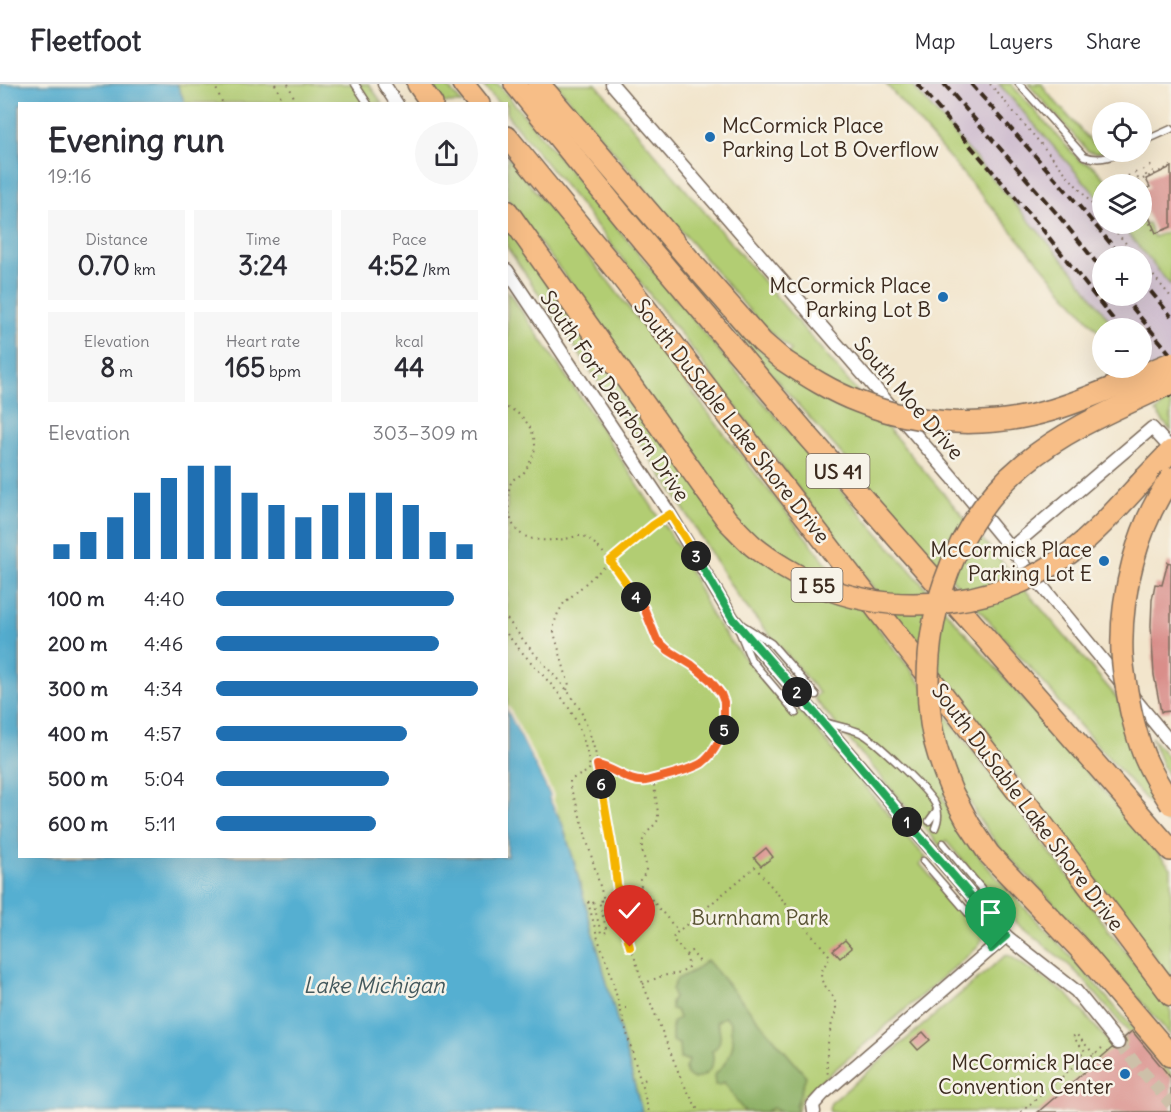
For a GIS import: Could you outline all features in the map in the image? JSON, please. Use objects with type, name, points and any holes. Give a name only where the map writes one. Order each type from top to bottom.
[{"type":"highway","points":[[418,84],[431,102]]},
{"type":"highway","points":[[463,84],[477,102]]},
{"type":"highway","name":"South DuSable Lake Shore Drive","points":[[514,84],[802,429],[1171,850]]},
{"type":"highway","points":[[539,84],[762,342],[783,360],[826,387],[858,402],[888,412],[922,419],[956,423],[989,422],[1052,410],[1171,363]]},
{"type":"highway","name":"South DuSable Lake Shore Drive","points":[[508,138],[656,322],[1171,995]]},
{"type":"highway","name":"I 55","points":[[508,212],[728,520],[754,547],[786,568],[820,586],[886,603],[942,603],[992,593],[1029,578],[1071,553],[1171,450]]},
{"type":"highway","points":[[1171,383],[1090,422],[1044,448],[1005,482],[976,519],[950,565],[939,596],[928,657],[931,724],[941,764],[952,792],[969,824],[989,854],[1081,950],[1171,1056]]},
{"type":"highway","points":[[1171,478],[1141,536],[1131,569],[1124,610],[1122,652],[1125,682],[1135,728],[1146,760],[1171,804]]},
{"type":"street","points":[[384,84],[396,102]]},
{"type":"street","name":"South Moe Drive","points":[[612,84],[952,477],[1171,743]]},
{"type":"street","name":"South Fort Dearborn Drive","points":[[508,271],[670,514],[733,619],[1006,936],[1076,991],[1118,1043]]},
{"type":"street","points":[[1011,548],[1152,428],[1171,450]]},
{"type":"street","points":[[814,1112],[813,1105],[835,1083],[1006,936]]},
{"type":"lane","points":[[355,84],[367,102]]},
{"type":"lane","points":[[1019,84],[1084,156],[1092,159]]},
{"type":"lane","points":[[1152,138],[1171,129]]},
{"type":"lane","points":[[733,619],[771,643],[816,696]]},
{"type":"lane","points":[[733,619],[752,660],[796,713]]},
{"type":"lane","points":[[822,721],[862,733],[876,744],[936,803],[939,820],[935,828]]},
{"type":"lane","points":[[929,820],[938,810]]},
{"type":"lane","points":[[923,861],[982,929],[1006,936],[1001,912],[943,843]]},
{"type":"path","points":[[214,84],[222,102]]},
{"type":"path","points":[[275,84],[283,102]]},
{"type":"path","points":[[288,84],[296,102]]},
{"type":"path","points":[[990,84],[1092,204]]},
{"type":"path","points":[[275,102],[282,98]]},
{"type":"path","points":[[1150,165],[1154,174],[1171,166]]},
{"type":"path","points":[[1143,168],[1146,174]]},
{"type":"path","points":[[1118,234],[1128,246]]},
{"type":"path","points":[[1152,274],[1171,297]]},
{"type":"path","points":[[508,408],[524,419],[532,432],[535,446],[524,474],[514,478],[510,486],[510,516],[513,525],[520,534],[530,538],[546,540],[584,536],[592,542],[610,561],[644,608],[657,640],[710,680],[724,702],[725,729],[716,747],[702,762],[640,782],[597,765],[570,780],[569,784],[604,900],[599,901],[607,932],[601,933],[593,901],[588,902],[649,1112]]},
{"type":"path","points":[[567,690],[569,685],[554,633],[554,624],[564,603],[610,561],[653,525],[670,514]]},
{"type":"path","points":[[508,620],[567,690],[580,709],[589,730],[596,755],[621,915],[643,984],[682,1081],[699,1112]]},
{"type":"path","points":[[508,635],[566,703],[583,739],[590,768]]},
{"type":"path","points":[[653,779],[658,820],[644,836],[642,844],[647,868],[640,883],[641,888],[678,931]]},
{"type":"path","points":[[643,984],[684,972],[689,966],[686,955],[673,940],[674,935],[755,867],[830,955],[821,969],[820,977],[836,1006],[826,1067],[828,1076],[835,1083]]},
{"type":"path","points":[[686,955],[691,951],[700,962]]},
{"type":"path","points":[[1076,1065],[1085,1051],[1073,1037],[1076,1034],[1094,1054]]},
{"type":"path","points":[[1021,1112],[1076,1065],[1085,1062],[1103,1047]]},
{"type":"shaded area","points":[[911,84],[999,84],[1092,191],[1092,234],[1128,234],[1138,246],[1092,246],[1092,297],[1077,276]]},
{"type":"shaded area","points":[[1152,262],[1171,282],[1171,405],[1152,378],[1152,318],[1108,318],[1099,306],[1152,306]]},
{"type":"green space","points":[[177,84],[369,84],[381,102],[185,102]]},
{"type":"green space","points":[[426,84],[445,84],[461,102],[439,102]]},
{"type":"green space","points":[[482,84],[498,84],[735,370],[1171,868],[1171,979],[686,341],[508,116],[508,102],[497,102]]},
{"type":"green space","points":[[556,84],[596,84],[1118,699],[1151,791],[1170,821],[1167,823],[1056,699],[731,326],[733,324],[778,367],[791,350],[748,309]]},
{"type":"green space","points":[[886,84],[911,84],[1077,276],[1092,297],[1092,306],[1099,306],[1108,318],[1092,318],[1092,324]]},
{"type":"green space","points":[[999,84],[1011,84],[1079,160],[1093,166],[1101,174],[1092,174],[1092,191]]},
{"type":"green space","points":[[1028,84],[1042,84],[1092,143],[1092,152],[1088,151]]},
{"type":"green space","points":[[508,157],[609,282],[725,435],[911,670],[1171,1011],[1171,1036],[1082,933],[997,844],[977,816],[963,788],[942,796],[966,838],[995,876],[1089,977],[1171,1073],[1171,1112],[830,1112],[831,1103],[1006,955],[1068,995],[1113,1047],[1129,1033],[1070,966],[1018,924],[946,841],[940,846],[814,698],[819,693],[738,597],[673,492],[508,248],[508,226],[566,312],[584,300],[508,199]]},
{"type":"green space","points":[[1171,230],[1171,286],[1152,263],[1152,246],[1138,246],[1128,234],[1152,232],[1154,237]]},
{"type":"green space","name":"Burnham Park","points":[[508,291],[679,548],[712,616],[729,640],[794,714],[799,710],[926,858],[920,864],[981,934],[982,939],[978,947],[803,1097],[798,1112],[642,1112],[562,823],[508,711]]},
{"type":"green space","points":[[1167,399],[1171,405],[1171,431],[1156,412],[1162,406],[1159,402]]},
{"type":"green space","points":[[1151,737],[1171,761],[1171,782],[1162,764]]},
{"type":"green space","points":[[707,960],[806,1076],[796,1106],[797,1112],[781,1112],[773,1108],[765,1112],[745,1112],[724,1082],[715,1085],[714,1075],[721,1069],[732,1047],[731,1023],[726,1017],[717,1022],[720,1038],[718,1045],[712,1051],[713,1061],[710,1069],[699,1078],[694,1079],[687,1075],[685,1068],[689,1060],[680,1059],[679,1044],[672,1041],[672,1023],[679,1018],[676,1010],[671,1009],[674,997],[672,989],[677,979],[695,970]]},
{"type":"water","name":"Lake Michigan","points":[[0,84],[177,84],[185,102],[18,102],[18,858],[508,858],[508,711],[562,823],[642,1112],[0,1112]]},
{"type":"pier","points":[[508,707],[554,795],[558,815],[549,797],[551,796],[508,711]]},
{"type":"building","points":[[1171,167],[1171,227],[1156,233],[1152,224],[1152,176]]},
{"type":"building","points":[[1168,562],[1171,563],[1171,711],[1161,712],[1154,675],[1152,600],[1155,584],[1162,585]]},
{"type":"building","points":[[766,848],[773,857],[761,866],[754,858]]},
{"type":"building","points":[[845,940],[852,948],[840,958],[833,950]]},
{"type":"building","name":"McCormick Place Convention Center","points":[[1132,1031],[1171,1078],[1171,1112],[1038,1112],[1112,1048],[1119,1051],[1124,1049],[1126,1042],[1124,1038]]},
{"type":"building","points":[[923,1032],[930,1040],[918,1050],[911,1042]]},
{"type":"tunnel","points":[[1118,1043],[1171,1104]]},
{"type":"railway","points":[[917,84],[1043,230],[1112,318]]},
{"type":"railway","points":[[944,84],[1092,258]]},
{"type":"railway","points":[[971,84],[1113,246]]},
{"type":"railway","points":[[1152,293],[1171,316]]},
{"type":"railway","points":[[1131,306],[1171,355]]},
{"type":"railway","points":[[1152,371],[1171,398]]},
{"type":"place","name":"McCormick Place Parking Lot B Overflow","points":[[710,137]]},
{"type":"place","name":"McCormick Place Parking Lot B","points":[[943,297]]},
{"type":"place","name":"McCormick Place Parking Lot E","points":[[1104,561]]},
{"type":"place","name":"McCormick Place Convention Center","points":[[1125,1074]]},
{"type":"route","points":[[630,947],[621,915],[609,828],[597,765],[614,770],[633,781],[646,781],[702,762],[716,747],[725,729],[724,702],[721,694],[710,680],[657,640],[644,608],[610,561],[653,525],[670,514],[733,619],[1006,936],[991,949]]}]
